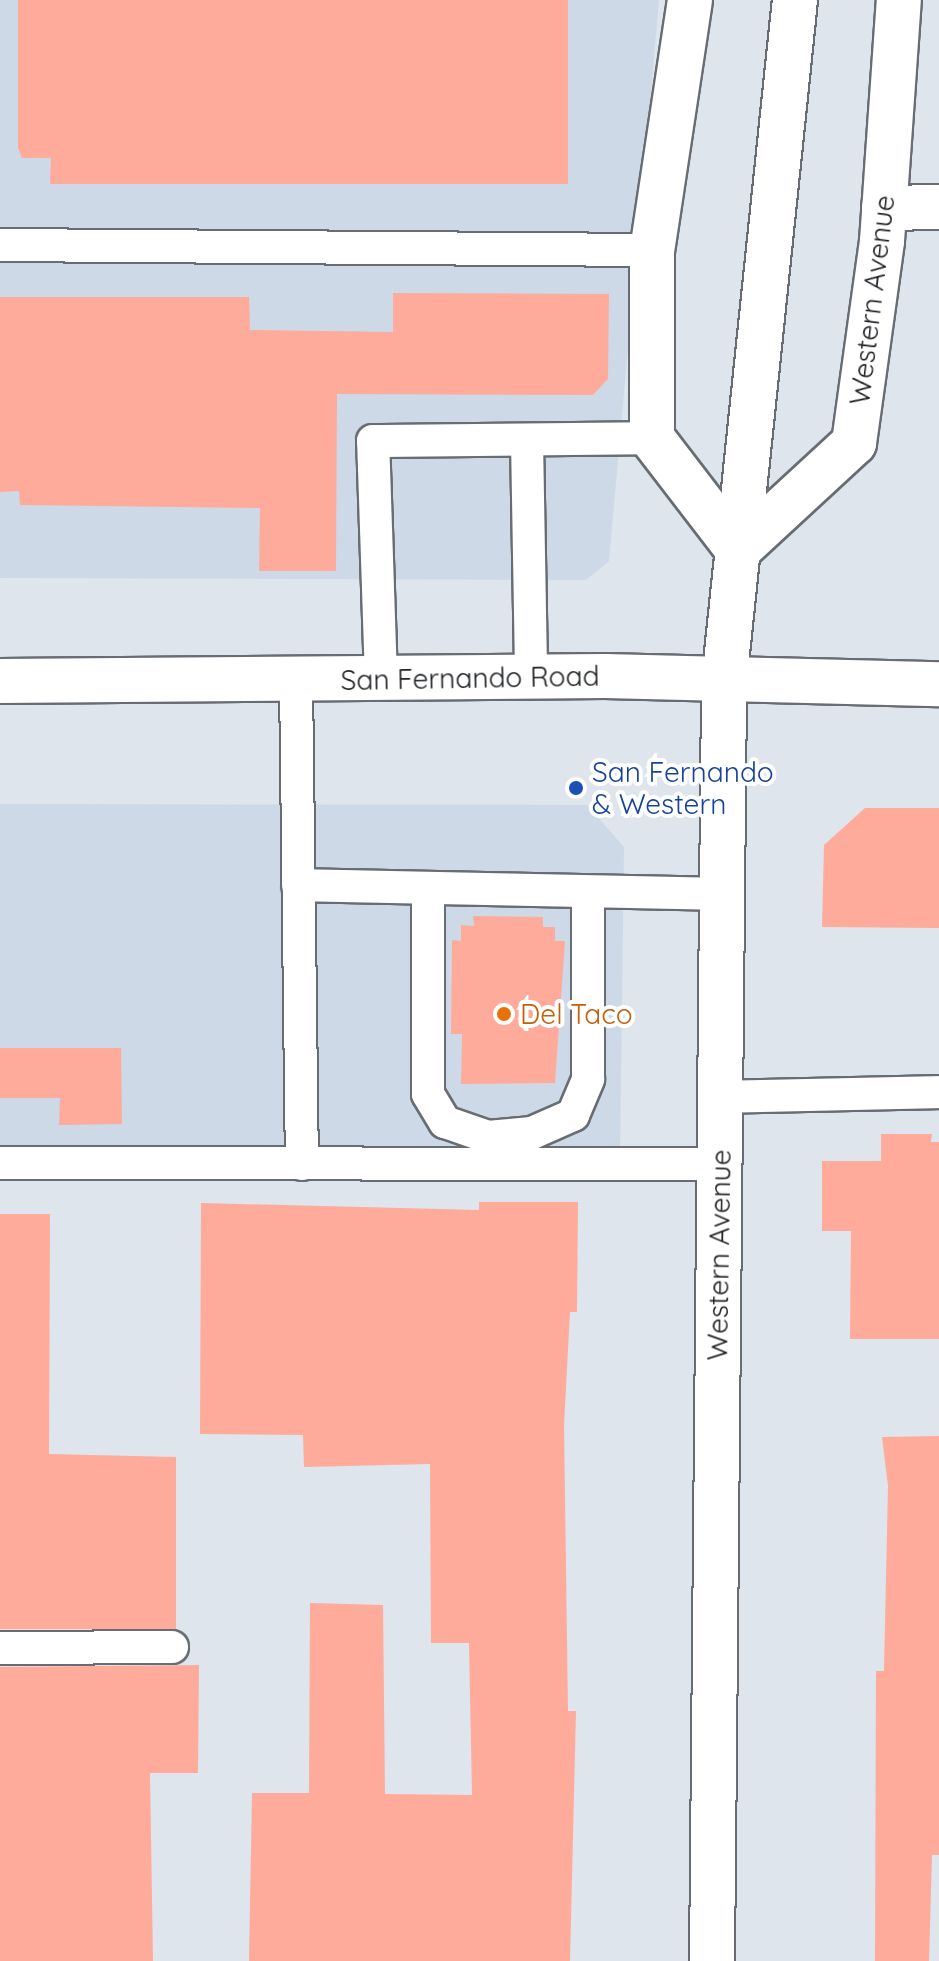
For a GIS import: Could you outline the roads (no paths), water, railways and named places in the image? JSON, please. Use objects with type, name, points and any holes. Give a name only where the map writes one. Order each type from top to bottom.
[{"type":"main road","points":[[690,0],[652,250],[652,438],[738,550]]},
{"type":"main road","name":"Western Avenue","points":[[712,1961],[724,682],[795,0]]},
{"type":"main road","name":"Western Avenue","points":[[738,550],[854,443],[884,208],[899,0]]},
{"type":"main road","points":[[884,208],[939,207]]},
{"type":"main road","name":"San Fernando Road","points":[[0,681],[381,679],[939,684]]},
{"type":"lane","points":[[0,245],[652,250]]},
{"type":"lane","points":[[381,679],[373,441],[652,438]]},
{"type":"lane","points":[[527,440],[531,680]]},
{"type":"lane","points":[[296,679],[302,1164]]},
{"type":"lane","points":[[298,885],[722,894]]},
{"type":"lane","points":[[428,888],[428,1094],[445,1122],[488,1137],[532,1133],[573,1115],[588,1079],[588,892]]},
{"type":"lane","points":[[721,1097],[939,1092]]},
{"type":"lane","points":[[0,1163],[720,1164]]},
{"type":"lane","points":[[0,1648],[172,1647]]},
{"type":"place","name":"San Fernando & Western","points":[[576,788]]},
{"type":"place","name":"Del Taco","points":[[504,1014]]}]
